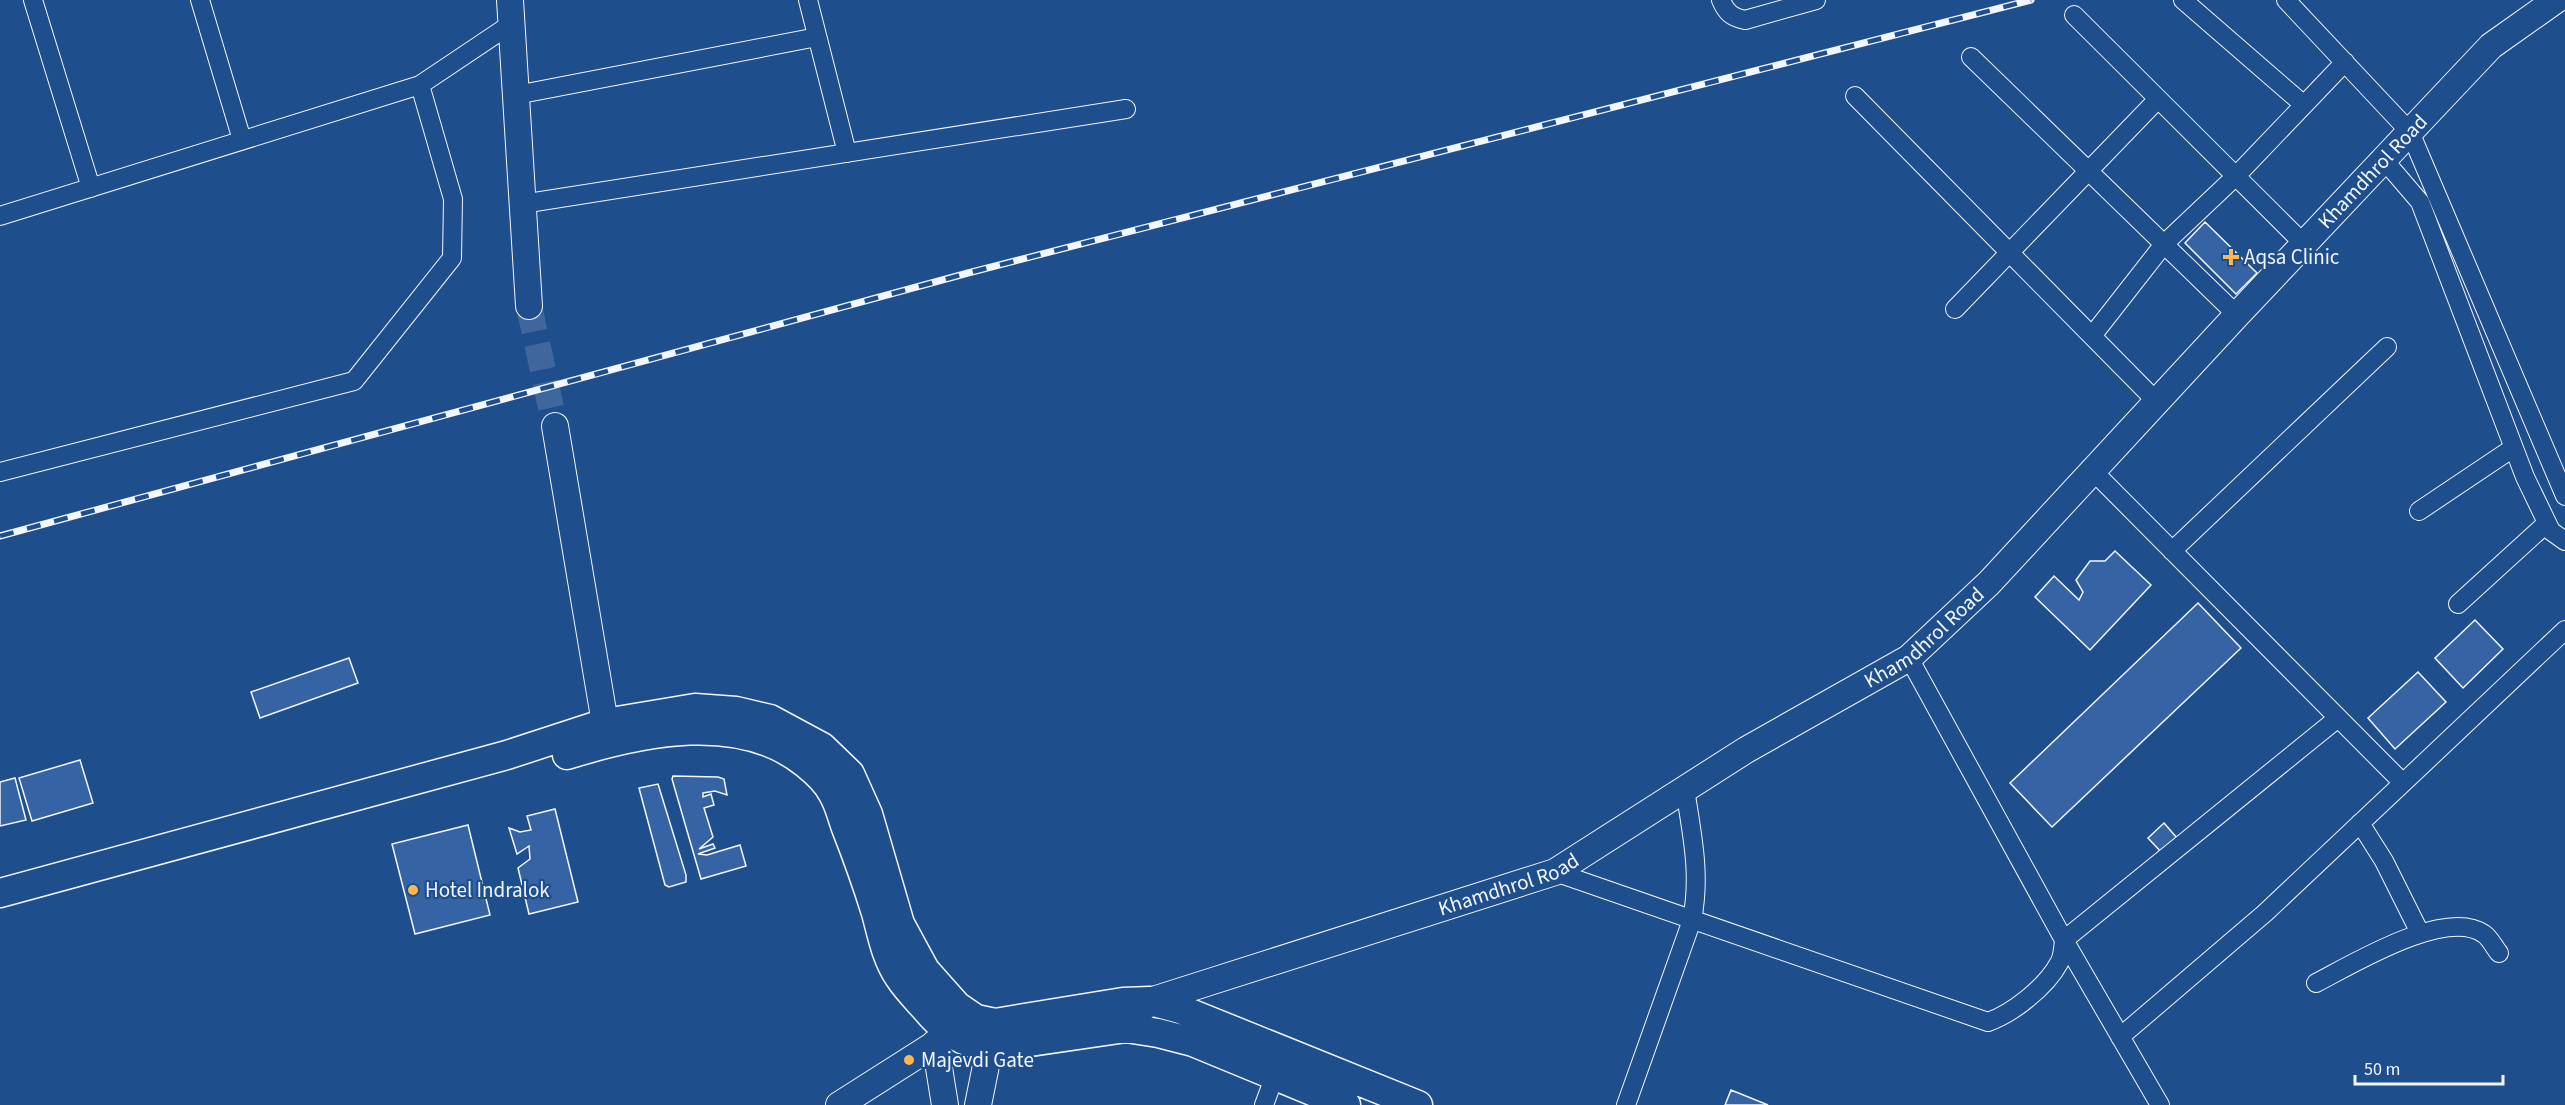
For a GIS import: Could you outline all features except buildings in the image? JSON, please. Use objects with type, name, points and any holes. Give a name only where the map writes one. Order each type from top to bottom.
[{"type":"main road","name":"Khamdhrol Road","points":[[1150,1001],[1555,872],[1746,750],[1909,658],[1989,583],[2237,315],[2491,46],[2556,0]]},
{"type":"main road","points":[[511,12],[529,306]]},
{"type":"main road","points":[[555,426],[606,723]]},
{"type":"main road","points":[[0,893],[507,755],[606,723],[695,708],[736,711],[770,719],[822,747],[850,774],[868,814],[900,924],[925,970],[957,1006],[987,1030],[1024,1044],[1126,1028],[1158,1033],[1193,1042],[1346,1105]]},
{"type":"main road","points":[[0,908],[420,799],[587,748],[636,737],[687,731],[723,731],[758,739],[792,752],[816,772],[833,793],[870,892],[889,958],[899,977],[943,1039],[945,1105]]},
{"type":"main road","points":[[1126,1028],[1150,1001]]},
{"type":"main road","points":[[839,1105],[943,1039],[969,1043],[987,1030],[1123,1002],[1150,1001],[1180,1009],[1418,1105]]},
{"type":"main road","points":[[978,1105],[987,1030]]},
{"type":"street","points":[[33,0],[91,188]]},
{"type":"street","points":[[200,0],[242,140]]},
{"type":"street","points":[[807,0],[847,153]]},
{"type":"street","points":[[1721,0],[1726,11],[1736,18],[1745,20],[1816,0]]},
{"type":"street","points":[[2183,0],[2304,105]]},
{"type":"street","points":[[2286,0],[2410,132],[2565,496]]},
{"type":"street","points":[[0,216],[420,85],[511,12]]},
{"type":"street","points":[[2074,15],[2305,245]]},
{"type":"street","points":[[516,95],[817,37]]},
{"type":"street","points":[[1971,57],[2237,315]]},
{"type":"street","points":[[2092,336],[2164,244],[2236,176],[2345,62]]},
{"type":"street","points":[[0,472],[354,381],[452,258],[453,199],[420,85]]},
{"type":"street","points":[[1855,96],[2157,402]]},
{"type":"street","points":[[1955,309],[2090,172],[2158,99]]},
{"type":"street","points":[[522,204],[1126,109]]},
{"type":"street","points":[[2384,160],[2420,202],[2513,448],[2547,523],[2552,531],[2565,541]]},
{"type":"street","points":[[2172,551],[2387,347]]},
{"type":"street","points":[[2419,511],[2513,448]]},
{"type":"street","points":[[2092,471],[2403,783]]},
{"type":"street","points":[[2458,604],[2547,523]]},
{"type":"street","points":[[2121,1037],[2265,913],[2565,630]]},
{"type":"street","points":[[1909,658],[2064,940],[2160,1105]]},
{"type":"street","points":[[1555,872],[1988,1022],[2005,1016],[2052,974],[2061,961],[2064,940],[2338,718]]},
{"type":"street","points":[[1626,1105],[1692,920],[1697,867],[1685,789]]},
{"type":"street","points":[[2360,823],[2384,861],[2420,933]]},
{"type":"street","points":[[2316,983],[2386,947],[2420,933],[2454,927],[2484,934],[2499,952]]},
{"type":"street","points":[[1264,1105],[1275,1075]]},
{"type":"tunnel","points":[[529,306],[555,426]]},
{"type":"railway","points":[[0,536],[968,273],[2031,0]]},
{"type":"place","name":"Aqsa Clinic","points":[[2231,257]]},
{"type":"place","name":"Hotel Indralok","points":[[413,890]]},
{"type":"place","name":"Majevdi Gate","points":[[909,1060]]}]
